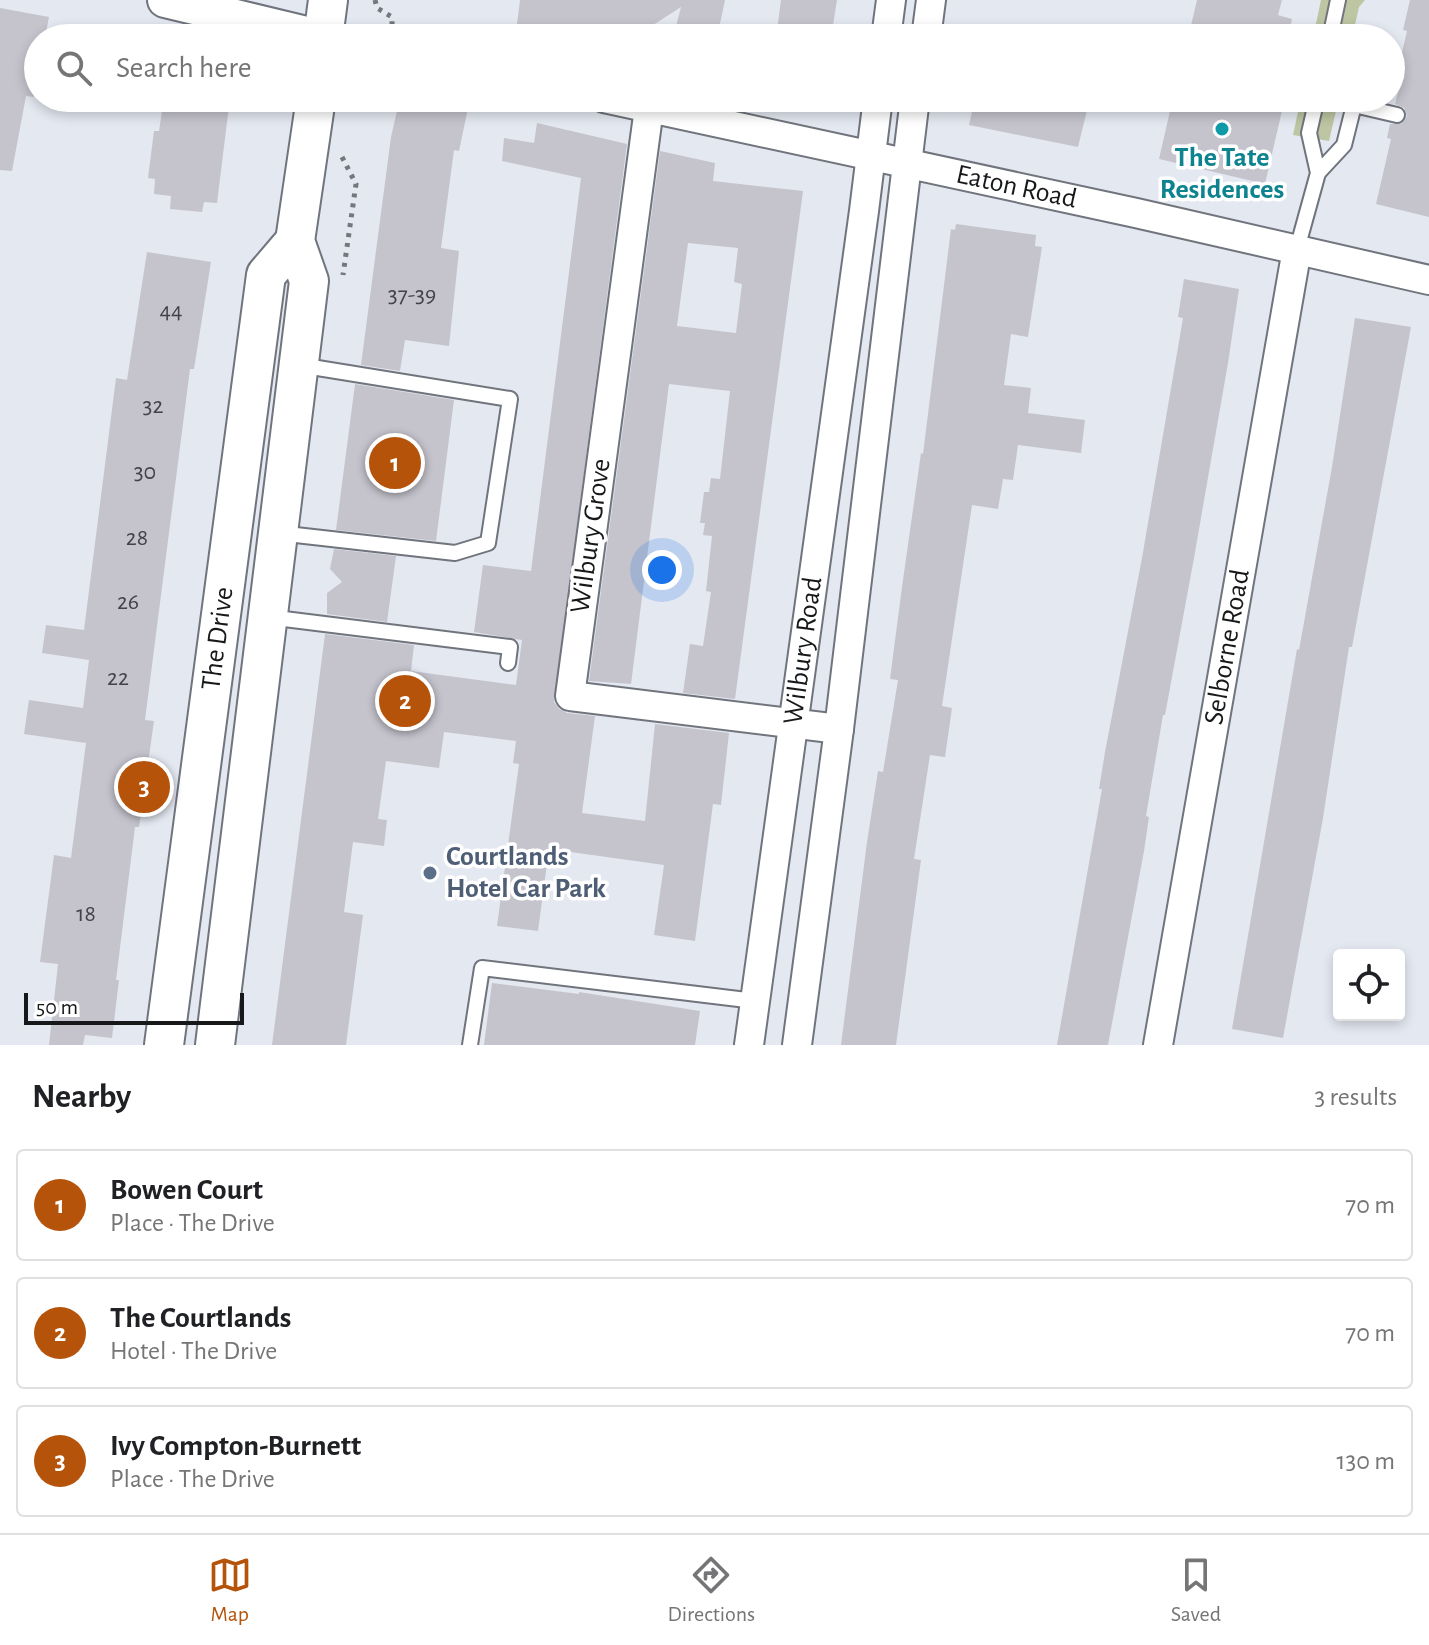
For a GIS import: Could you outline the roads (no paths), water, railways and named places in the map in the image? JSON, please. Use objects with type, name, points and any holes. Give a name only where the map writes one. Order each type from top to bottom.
[{"type":"main road","points":[[325,24],[328,0]]},
{"type":"main road","name":"The Drive","points":[[215,1045],[309,281],[295,241],[314,112]]},
{"type":"main road","name":"The Drive","points":[[164,1045],[266,275],[295,241]]},
{"type":"street","points":[[165,0],[265,24]]},
{"type":"street","points":[[888,24],[891,0]]},
{"type":"street","points":[[928,24],[931,0]]},
{"type":"street","name":"Wilbury Grove","points":[[648,112],[570,696],[839,729]]},
{"type":"street","name":"Eaton Road","points":[[668,112],[1429,280]]},
{"type":"street","name":"Wilbury Road","points":[[749,1045],[876,112]]},
{"type":"street","name":"Wilbury Road","points":[[797,1045],[839,729],[913,112]]},
{"type":"street","name":"Selborne Road","points":[[1158,1045],[1297,249]]},
{"type":"street","points":[[857,256],[897,262]]},
{"type":"lane","points":[[1333,24],[1338,0]]},
{"type":"lane","points":[[1314,112],[1309,133],[1318,173]]},
{"type":"lane","points":[[1297,249],[1318,173],[1344,145],[1352,112]]},
{"type":"lane","points":[[1384,112],[1397,115]]},
{"type":"lane","points":[[278,533],[455,553],[488,543],[510,399],[299,365]]},
{"type":"lane","points":[[267,617],[510,647],[508,663]]},
{"type":"lane","points":[[470,1045],[482,968],[755,1001]]},
{"type":"place","name":"The Tate Residences","points":[[1222,129]]},
{"type":"place","name":"Bowen Court","points":[[395,463]]},
{"type":"place","name":"The Courtlands","points":[[405,701]]},
{"type":"place","name":"Ivy Compton-Burnett","points":[[144,787]]},
{"type":"place","name":"Courtlands Hotel Car Park","points":[[430,873]]}]
